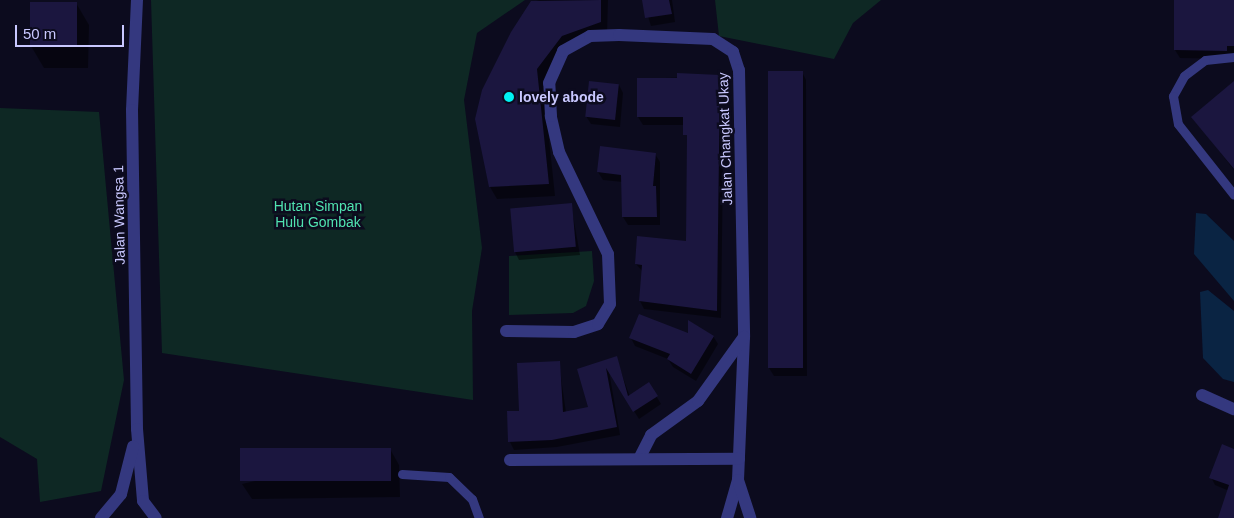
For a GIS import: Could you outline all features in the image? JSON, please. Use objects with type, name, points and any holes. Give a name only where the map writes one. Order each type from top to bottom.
[{"type":"street","name":"Jalan Wangsa 1","points":[[137,0],[132,110],[137,430],[143,501],[156,518]]},
{"type":"street","name":"Jalan Changkat Ukay","points":[[506,331],[574,332],[598,324],[610,304],[608,254],[559,152],[549,82],[563,51],[590,36],[619,36],[713,39],[734,52],[739,70],[744,337],[738,480],[750,518]]},
{"type":"street","points":[[639,459],[651,435],[698,401],[744,337]]},
{"type":"street","points":[[1202,395],[1234,409]]},
{"type":"street","name":"Jalan Wangsa 1","points":[[101,518],[121,494],[137,430]]},
{"type":"street","points":[[510,460],[738,459]]},
{"type":"street","name":"Jalan Changkat Ukay","points":[[726,518],[738,480]]},
{"type":"lane","points":[[1234,56],[1205,60],[1184,76],[1173,96],[1178,124],[1234,195]]},
{"type":"lane","points":[[402,474],[449,477],[472,499],[479,518]]},
{"type":"green space","name":"Hutan Simpan Hulu Gombak","points":[[151,0],[525,0],[477,33],[464,100],[482,248],[472,311],[473,400],[162,353]]},
{"type":"green space","points":[[715,0],[881,0],[853,23],[834,59],[719,36]]},
{"type":"green space","points":[[0,108],[99,112],[124,380],[101,491],[40,502],[37,459],[0,437]]},
{"type":"green space","points":[[592,251],[594,281],[586,306],[573,313],[509,315],[509,256]]},
{"type":"water","points":[[1196,213],[1206,214],[1234,241],[1234,301],[1194,254]]},
{"type":"water","points":[[1208,290],[1234,311],[1234,382],[1223,379],[1203,358],[1200,292]]},
{"type":"building","name":"lovely abode","points":[[601,0],[601,22],[562,36],[537,69],[549,184],[489,187],[475,119],[482,90],[511,32],[531,1]]},
{"type":"building","points":[[642,0],[669,0],[672,14],[645,18]]},
{"type":"building","points":[[1174,0],[1234,0],[1234,46],[1227,46],[1227,51],[1174,50]]},
{"type":"building","points":[[30,2],[77,2],[77,46],[30,46]]},
{"type":"building","points":[[768,71],[803,71],[803,368],[768,368]]},
{"type":"building","points":[[677,73],[720,75],[717,311],[639,301],[642,265],[635,264],[637,236],[686,241],[687,135],[683,135],[683,117],[637,117],[637,78],[677,78]]},
{"type":"building","points":[[589,81],[619,84],[615,120],[585,117]]},
{"type":"building","points":[[1234,81],[1234,169],[1191,117]]},
{"type":"building","points":[[600,146],[656,153],[653,186],[656,186],[657,217],[622,217],[621,175],[597,172]]},
{"type":"building","points":[[572,203],[576,247],[514,252],[510,208]]},
{"type":"building","points":[[639,314],[688,333],[688,320],[714,336],[691,374],[667,359],[670,354],[629,338]]},
{"type":"building","points":[[617,356],[628,396],[649,382],[658,396],[633,412],[606,368],[617,427],[552,440],[508,442],[507,411],[519,411],[517,363],[560,361],[563,412],[588,407],[577,369]]},
{"type":"building","points":[[1222,444],[1234,449],[1234,518],[1218,518],[1229,485],[1209,478]]},
{"type":"building","points":[[240,448],[391,448],[391,481],[240,481]]},
{"type":"place","name":"lovely abode","points":[[509,97]]}]
